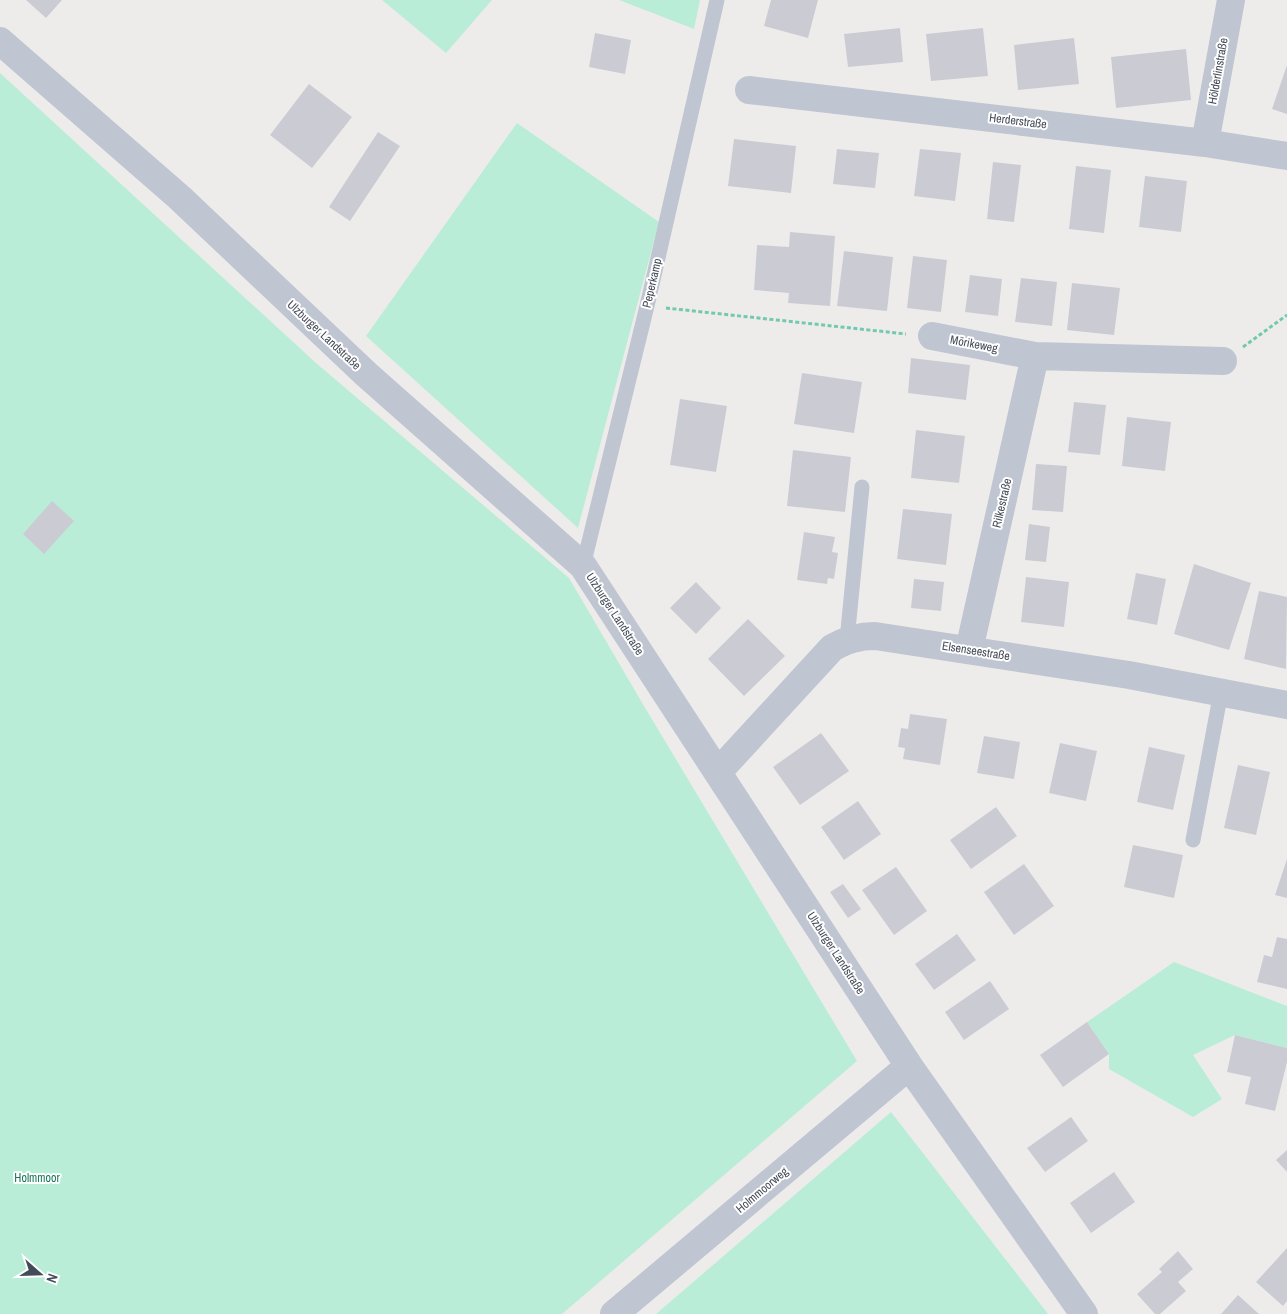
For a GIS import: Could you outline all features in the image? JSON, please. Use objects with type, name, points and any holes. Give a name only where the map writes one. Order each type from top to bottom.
[{"type":"street","name":"Hölderlinstraße","points":[[1205,143],[1231,0]]},
{"type":"street","name":"Ulzburger Landstraße","points":[[0,41],[180,198],[366,374],[583,566],[909,1066],[1084,1314]]},
{"type":"street","name":"Herderstraße","points":[[749,90],[1205,143],[1287,156]]},
{"type":"street","name":"Mörikeweg","points":[[932,336],[1035,356],[1224,361]]},
{"type":"street","name":"Rilkestraße","points":[[969,650],[1035,356]]},
{"type":"street","name":"Elsenseestraße","points":[[718,772],[832,648],[847,640],[862,636],[875,636],[969,650],[1221,692],[1287,705]]},
{"type":"street","name":"Holmmoorweg","points":[[614,1314],[909,1066]]},
{"type":"lane","name":"Peperkamp","points":[[583,566],[647,306],[717,0]]},
{"type":"lane","points":[[847,640],[862,487]]},
{"type":"lane","points":[[1193,840],[1221,692]]},
{"type":"path","points":[[647,306],[932,336]]},
{"type":"path","points":[[1224,361],[1287,316]]},
{"type":"green space","points":[[382,0],[492,0],[446,53]]},
{"type":"green space","points":[[619,0],[700,0],[694,29]]},
{"type":"green space","name":"Holmmoor","points":[[0,73],[316,363],[569,578],[857,1061],[562,1314],[0,1314]]},
{"type":"green space","points":[[517,123],[659,222],[578,528],[366,336]]},
{"type":"green space","points":[[1174,962],[1287,1006],[1287,1048],[1235,1035],[1193,1055],[1222,1099],[1193,1117],[1109,1069],[1109,1054],[1087,1022]]},
{"type":"green space","points":[[891,1112],[1048,1314],[656,1314]]},
{"type":"building","points":[[26,0],[62,0],[46,18]]},
{"type":"building","points":[[771,0],[818,0],[808,38],[764,26]]},
{"type":"building","points":[[900,28],[903,62],[848,67],[844,34]]},
{"type":"building","points":[[983,28],[988,76],[931,81],[926,34]]},
{"type":"building","points":[[595,33],[631,40],[625,74],[589,67]]},
{"type":"building","points":[[1074,38],[1079,84],[1018,90],[1014,45]]},
{"type":"building","points":[[1186,49],[1191,100],[1116,108],[1111,57]]},
{"type":"building","points":[[1287,65],[1287,114],[1272,109]]},
{"type":"building","points":[[309,84],[352,117],[312,168],[270,135]]},
{"type":"building","points":[[378,132],[400,146],[350,221],[329,207]]},
{"type":"building","points":[[734,139],[796,146],[791,193],[728,186]]},
{"type":"building","points":[[837,149],[879,153],[875,188],[833,184]]},
{"type":"building","points":[[920,149],[961,153],[955,201],[914,196]]},
{"type":"building","points":[[993,162],[1021,165],[1014,222],[987,219]]},
{"type":"building","points":[[1076,166],[1111,170],[1104,233],[1069,229]]},
{"type":"building","points":[[1145,176],[1187,181],[1181,232],[1139,227]]},
{"type":"building","points":[[790,232],[835,236],[830,306],[788,303],[789,293],[754,290],[757,245],[789,247]]},
{"type":"building","points":[[844,251],[893,257],[887,311],[837,306]]},
{"type":"building","points":[[913,256],[947,260],[941,312],[907,308]]},
{"type":"building","points":[[970,275],[1002,279],[998,316],[965,312]]},
{"type":"building","points":[[1021,278],[1057,282],[1052,326],[1015,322]]},
{"type":"building","points":[[1072,283],[1120,288],[1114,335],[1067,330]]},
{"type":"building","points":[[911,358],[970,365],[966,400],[908,393]]},
{"type":"building","points":[[802,373],[862,382],[854,433],[794,424]]},
{"type":"building","points":[[680,399],[727,406],[716,472],[670,465]]},
{"type":"building","points":[[1074,402],[1106,405],[1100,455],[1068,452]]},
{"type":"building","points":[[1127,417],[1171,422],[1165,471],[1122,466]]},
{"type":"building","points":[[916,430],[965,436],[959,483],[911,478]]},
{"type":"building","points":[[793,450],[851,457],[845,512],[787,506]]},
{"type":"building","points":[[1036,464],[1067,466],[1063,512],[1032,510]]},
{"type":"building","points":[[52,501],[74,521],[44,554],[23,534]]},
{"type":"building","points":[[903,509],[952,514],[946,565],[897,559]]},
{"type":"building","points":[[1029,524],[1050,527],[1046,562],[1025,560]]},
{"type":"building","points":[[804,532],[835,537],[832,552],[838,553],[834,579],[828,578],[827,584],[797,580]]},
{"type":"building","points":[[1194,564],[1251,583],[1229,650],[1174,634]]},
{"type":"building","points":[[1136,573],[1166,579],[1157,625],[1127,619]]},
{"type":"building","points":[[1026,577],[1069,582],[1064,627],[1021,622]]},
{"type":"building","points":[[914,579],[944,582],[941,611],[911,608]]},
{"type":"building","points":[[696,582],[721,608],[696,634],[670,608]]},
{"type":"building","points":[[1259,591],[1287,597],[1286,669],[1244,659]]},
{"type":"building","points":[[748,619],[785,656],[744,696],[708,659]]},
{"type":"building","points":[[910,714],[947,719],[940,765],[903,759],[905,748],[898,747],[901,728],[908,729]]},
{"type":"building","points":[[821,733],[849,771],[800,805],[773,767]]},
{"type":"building","points":[[984,736],[1020,742],[1014,779],[977,773]]},
{"type":"building","points":[[1060,743],[1097,751],[1086,801],[1049,793]]},
{"type":"building","points":[[1149,747],[1185,755],[1173,810],[1137,802]]},
{"type":"building","points":[[1238,765],[1270,772],[1256,835],[1224,828]]},
{"type":"building","points":[[858,801],[881,834],[844,860],[821,827]]},
{"type":"building","points":[[996,807],[1017,836],[971,869],[950,840]]},
{"type":"building","points":[[1133,845],[1183,855],[1174,898],[1124,887]]},
{"type":"building","points":[[1287,859],[1287,898],[1275,895]]},
{"type":"building","points":[[1024,864],[1054,906],[1014,935],[984,892]]},
{"type":"building","points":[[896,867],[927,911],[894,935],[862,890]]},
{"type":"building","points":[[843,884],[861,909],[848,918],[830,892]]},
{"type":"building","points":[[957,934],[976,960],[934,990],[915,964]]},
{"type":"building","points":[[1277,937],[1287,939],[1287,989],[1257,982],[1264,955],[1272,957]]},
{"type":"building","points":[[990,981],[1009,1009],[964,1040],[945,1012]]},
{"type":"building","points":[[1087,1022],[1109,1054],[1063,1087],[1040,1055]]},
{"type":"building","points":[[1235,1035],[1287,1048],[1287,1062],[1275,1111],[1245,1104],[1251,1077],[1227,1072]]},
{"type":"building","points":[[1071,1117],[1088,1141],[1045,1172],[1027,1148]]},
{"type":"building","points":[[1287,1150],[1287,1172],[1276,1160]]},
{"type":"building","points":[[1114,1172],[1135,1202],[1091,1233],[1070,1203]]},
{"type":"building","points":[[1287,1248],[1287,1301],[1283,1306],[1256,1282]]},
{"type":"building","points":[[1178,1251],[1193,1269],[1178,1282],[1186,1291],[1160,1314],[1155,1314],[1137,1294],[1162,1272],[1159,1269]]},
{"type":"building","points":[[1238,1295],[1259,1314],[1221,1314]]}]
